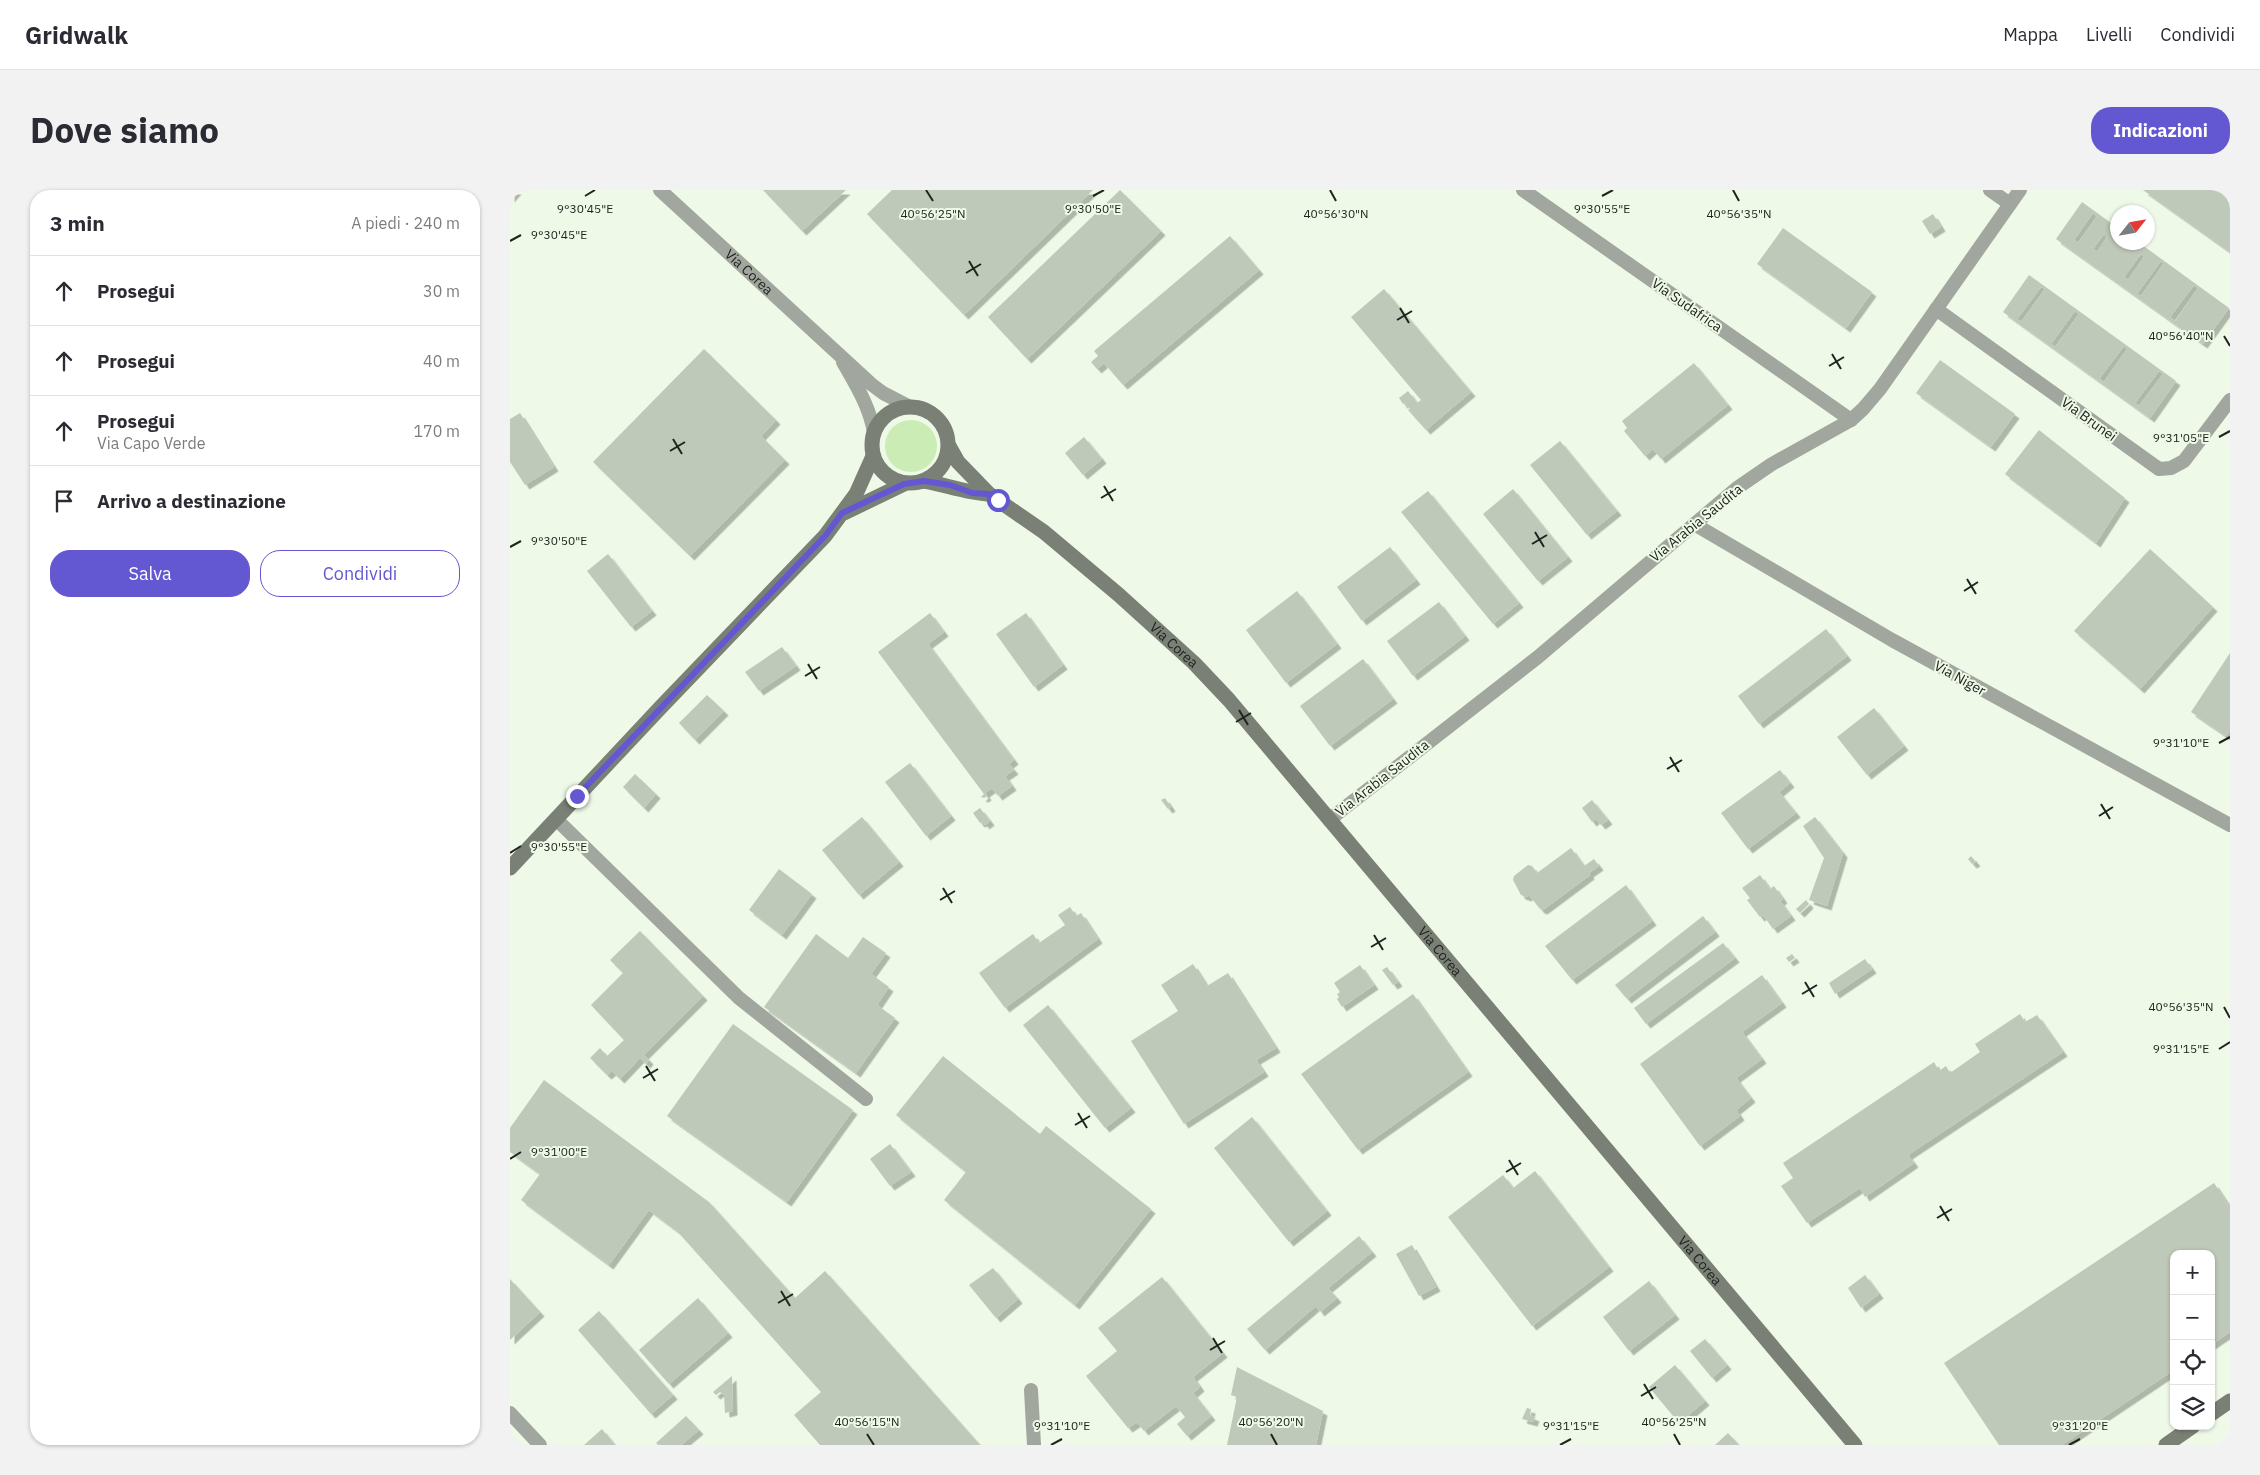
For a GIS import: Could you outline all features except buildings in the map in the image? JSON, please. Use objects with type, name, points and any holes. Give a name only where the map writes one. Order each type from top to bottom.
[{"type":"street","name":"Via Sudafrica","points":[[1523,190],[1851,420]]},
{"type":"street","points":[[1990,190],[2010,204]]},
{"type":"street","name":"Via Arabia Saudita","points":[[1329,820],[1538,656],[1738,488],[1772,464],[1851,420],[1880,389],[2020,190]]},
{"type":"street","name":"Via Corea","points":[[668,192],[838,353],[883,393],[910,407]]},
{"type":"street","name":"Via Brunei","points":[[1936,309],[2159,469],[2171,468],[2184,462],[2230,400]]},
{"type":"street","points":[[838,353],[863,398],[872,419],[874,433]]},
{"type":"street","points":[[510,868],[825,536],[856,494],[873,456],[872,444],[874,433],[879,422],[889,413],[899,408],[910,407],[922,409],[935,416],[946,431],[949,446],[958,462],[989,494]]},
{"type":"street","points":[[924,481],[932,477],[943,466],[949,446]]},
{"type":"street","points":[[873,456],[885,474],[904,484]]},
{"type":"street","points":[[842,513],[904,484],[924,481],[950,485],[972,493],[989,494]]},
{"type":"street","name":"Via Corea","points":[[989,494],[1044,532],[1194,663],[1229,700],[1855,1445]]},
{"type":"street","name":"Via Niger","points":[[1694,524],[1892,640],[2230,825]]},
{"type":"street","points":[[556,820],[739,998],[866,1099]]},
{"type":"street","points":[[1031,1390],[1034,1445]]},
{"type":"street","points":[[2215,1411],[2230,1401]]},
{"type":"street","points":[[510,1413],[540,1445]]},
{"type":"street","points":[[2166,1445],[2188,1430]]},
{"type":"green space","points":[[911,420],[925,424],[933,432],[937,446],[933,460],[925,468],[911,472],[897,468],[889,460],[885,446],[889,432],[897,424]]},
{"type":"route","points":[[577,796],[825,536],[842,513],[904,484],[924,481],[950,485],[972,493],[989,494],[998,500]]}]
